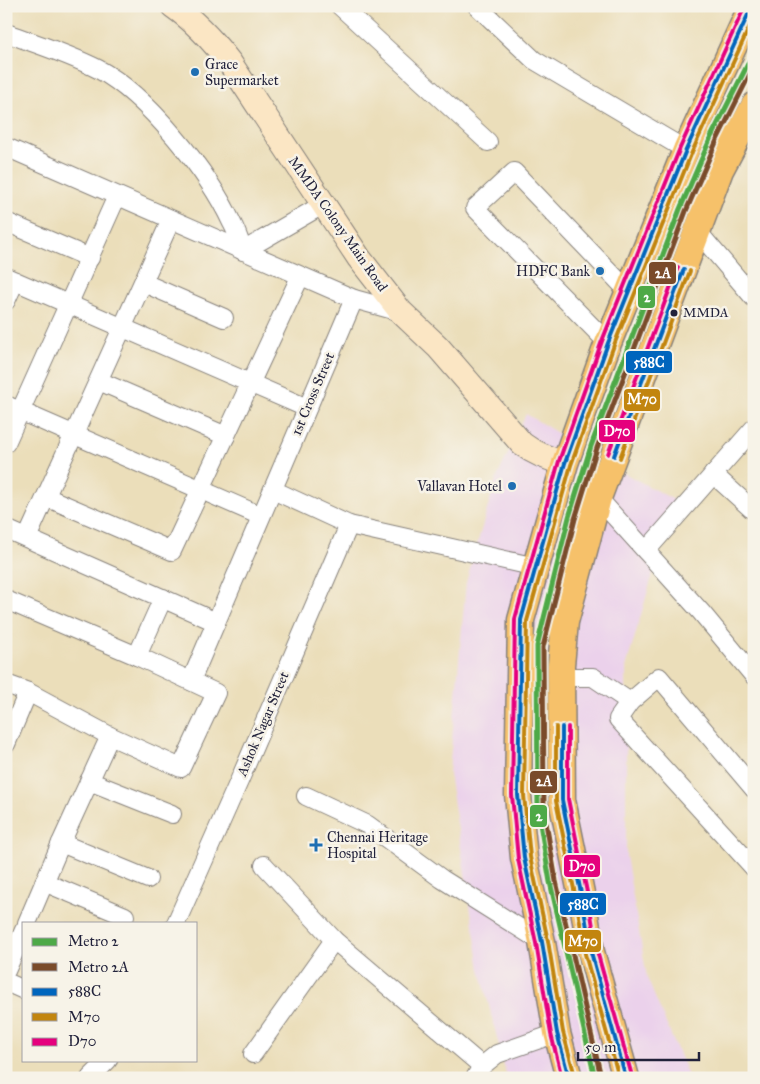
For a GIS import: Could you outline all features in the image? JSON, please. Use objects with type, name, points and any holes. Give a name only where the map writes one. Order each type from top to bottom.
[{"type":"main road","points":[[569,1078],[557,1033],[542,942],[524,858],[518,795],[521,620],[565,463],[608,343],[686,150],[752,6]]},
{"type":"main road","points":[[626,1078],[591,952],[562,800],[561,677],[565,622],[598,498],[720,170],[754,106]]},
{"type":"street","name":"MMDA Colony Main Road","points":[[172,6],[211,38],[230,63],[359,258],[401,312],[438,347],[522,444],[548,459],[565,463]]},
{"type":"street","points":[[340,6],[488,142]]},
{"type":"street","points":[[476,6],[534,60],[686,150]]},
{"type":"street","points":[[6,33],[100,70],[130,92],[150,110],[182,145],[208,180],[232,222],[243,251]]},
{"type":"street","points":[[6,148],[300,277],[354,299],[401,312]]},
{"type":"street","points":[[608,343],[475,208],[514,172],[628,292]]},
{"type":"street","points":[[6,443],[13,408],[69,304],[117,196]]},
{"type":"street","points":[[243,251],[324,204]]},
{"type":"street","points":[[27,538],[171,220]]},
{"type":"street","points":[[6,222],[90,258]]},
{"type":"street","points":[[698,232],[754,298]]},
{"type":"street","points":[[46,497],[172,551],[300,277]]},
{"type":"street","points":[[6,301],[11,279],[307,408]]},
{"type":"street","points":[[144,283],[224,318]]},
{"type":"street","name":"1st Cross Street","points":[[191,681],[354,299]]},
{"type":"street","points":[[99,381],[226,436]]},
{"type":"street","points":[[13,408],[261,516]]},
{"type":"street","points":[[646,551],[754,428]]},
{"type":"street","points":[[713,474],[754,511]]},
{"type":"street","points":[[272,490],[349,525],[536,567]]},
{"type":"street","points":[[598,498],[701,612],[754,676]]},
{"type":"street","name":"Ashok Nagar Street","points":[[176,922],[349,525]]},
{"type":"street","points":[[6,529],[216,622]]},
{"type":"street","points":[[137,656],[162,598]]},
{"type":"street","points":[[6,600],[137,656],[216,693],[181,768],[110,736],[28,692],[6,684]]},
{"type":"street","points":[[561,677],[593,677],[630,702]]},
{"type":"street","points":[[754,789],[659,677],[630,702],[618,719],[754,868]]},
{"type":"street","points":[[6,744],[28,692]]},
{"type":"street","points":[[27,922],[61,842],[110,736]]},
{"type":"street","points":[[89,781],[172,814]]},
{"type":"street","points":[[306,796],[368,825],[442,879],[542,942]]},
{"type":"street","points":[[61,842],[148,879]]},
{"type":"street","points":[[264,866],[334,940],[478,1072],[497,1054],[557,1033]]},
{"type":"street","points":[[44,882],[125,916]]},
{"type":"street","points":[[6,971],[22,935]]},
{"type":"street","points":[[253,1054],[334,940]]},
{"type":"street","points":[[6,982],[22,989]]},
{"type":"street","points":[[90,1078],[106,1062]]},
{"type":"shaded area","points":[[526,414],[622,472],[674,500],[626,667],[626,856],[647,978],[689,1078],[507,1078],[480,969],[449,773],[466,583],[495,482]]},
{"type":"metro line","name":"2","points":[[595,1078],[550,882],[538,812],[537,646],[569,517],[591,446],[680,209],[711,137],[754,52]]},
{"type":"metro line","name":"2A","points":[[601,1077],[556,881],[544,811],[543,647],[575,519],[597,448],[686,211],[717,140],[754,66]]},
{"type":"transit line","name":"D70","points":[[562,1078],[551,1034],[536,943],[518,859],[512,795],[515,619],[559,461],[602,341],[680,148],[745,6]]},
{"type":"transit line","name":"588C","points":[[569,1078],[557,1033],[542,942],[524,858],[518,795],[521,620],[565,463],[608,343],[686,150],[752,6]]},
{"type":"transit line","name":"M70","points":[[575,1076],[563,1032],[548,941],[530,857],[524,795],[527,621],[571,465],[614,345],[692,152],[754,17]]},
{"type":"transit line","name":"D70","points":[[608,454],[678,267]]},
{"type":"transit line","name":"588C","points":[[614,456],[684,269]]},
{"type":"transit line","name":"M70","points":[[620,458],[690,271]]},
{"type":"transit line","name":"M70","points":[[556,727],[556,801],[585,954],[619,1078]]},
{"type":"transit line","name":"588C","points":[[562,727],[562,800],[591,952],[626,1078]]},
{"type":"transit line","name":"D70","points":[[568,727],[568,799],[597,951],[632,1076]]},
{"type":"place","name":"Grace Supermarket","points":[[195,72]]},
{"type":"place","name":"HDFC Bank","points":[[600,271]]},
{"type":"place","name":"MMDA","points":[[674,313]]},
{"type":"place","name":"Vallavan Hotel","points":[[512,486]]},
{"type":"place","name":"Chennai Heritage Hospital","points":[[316,845]]}]
